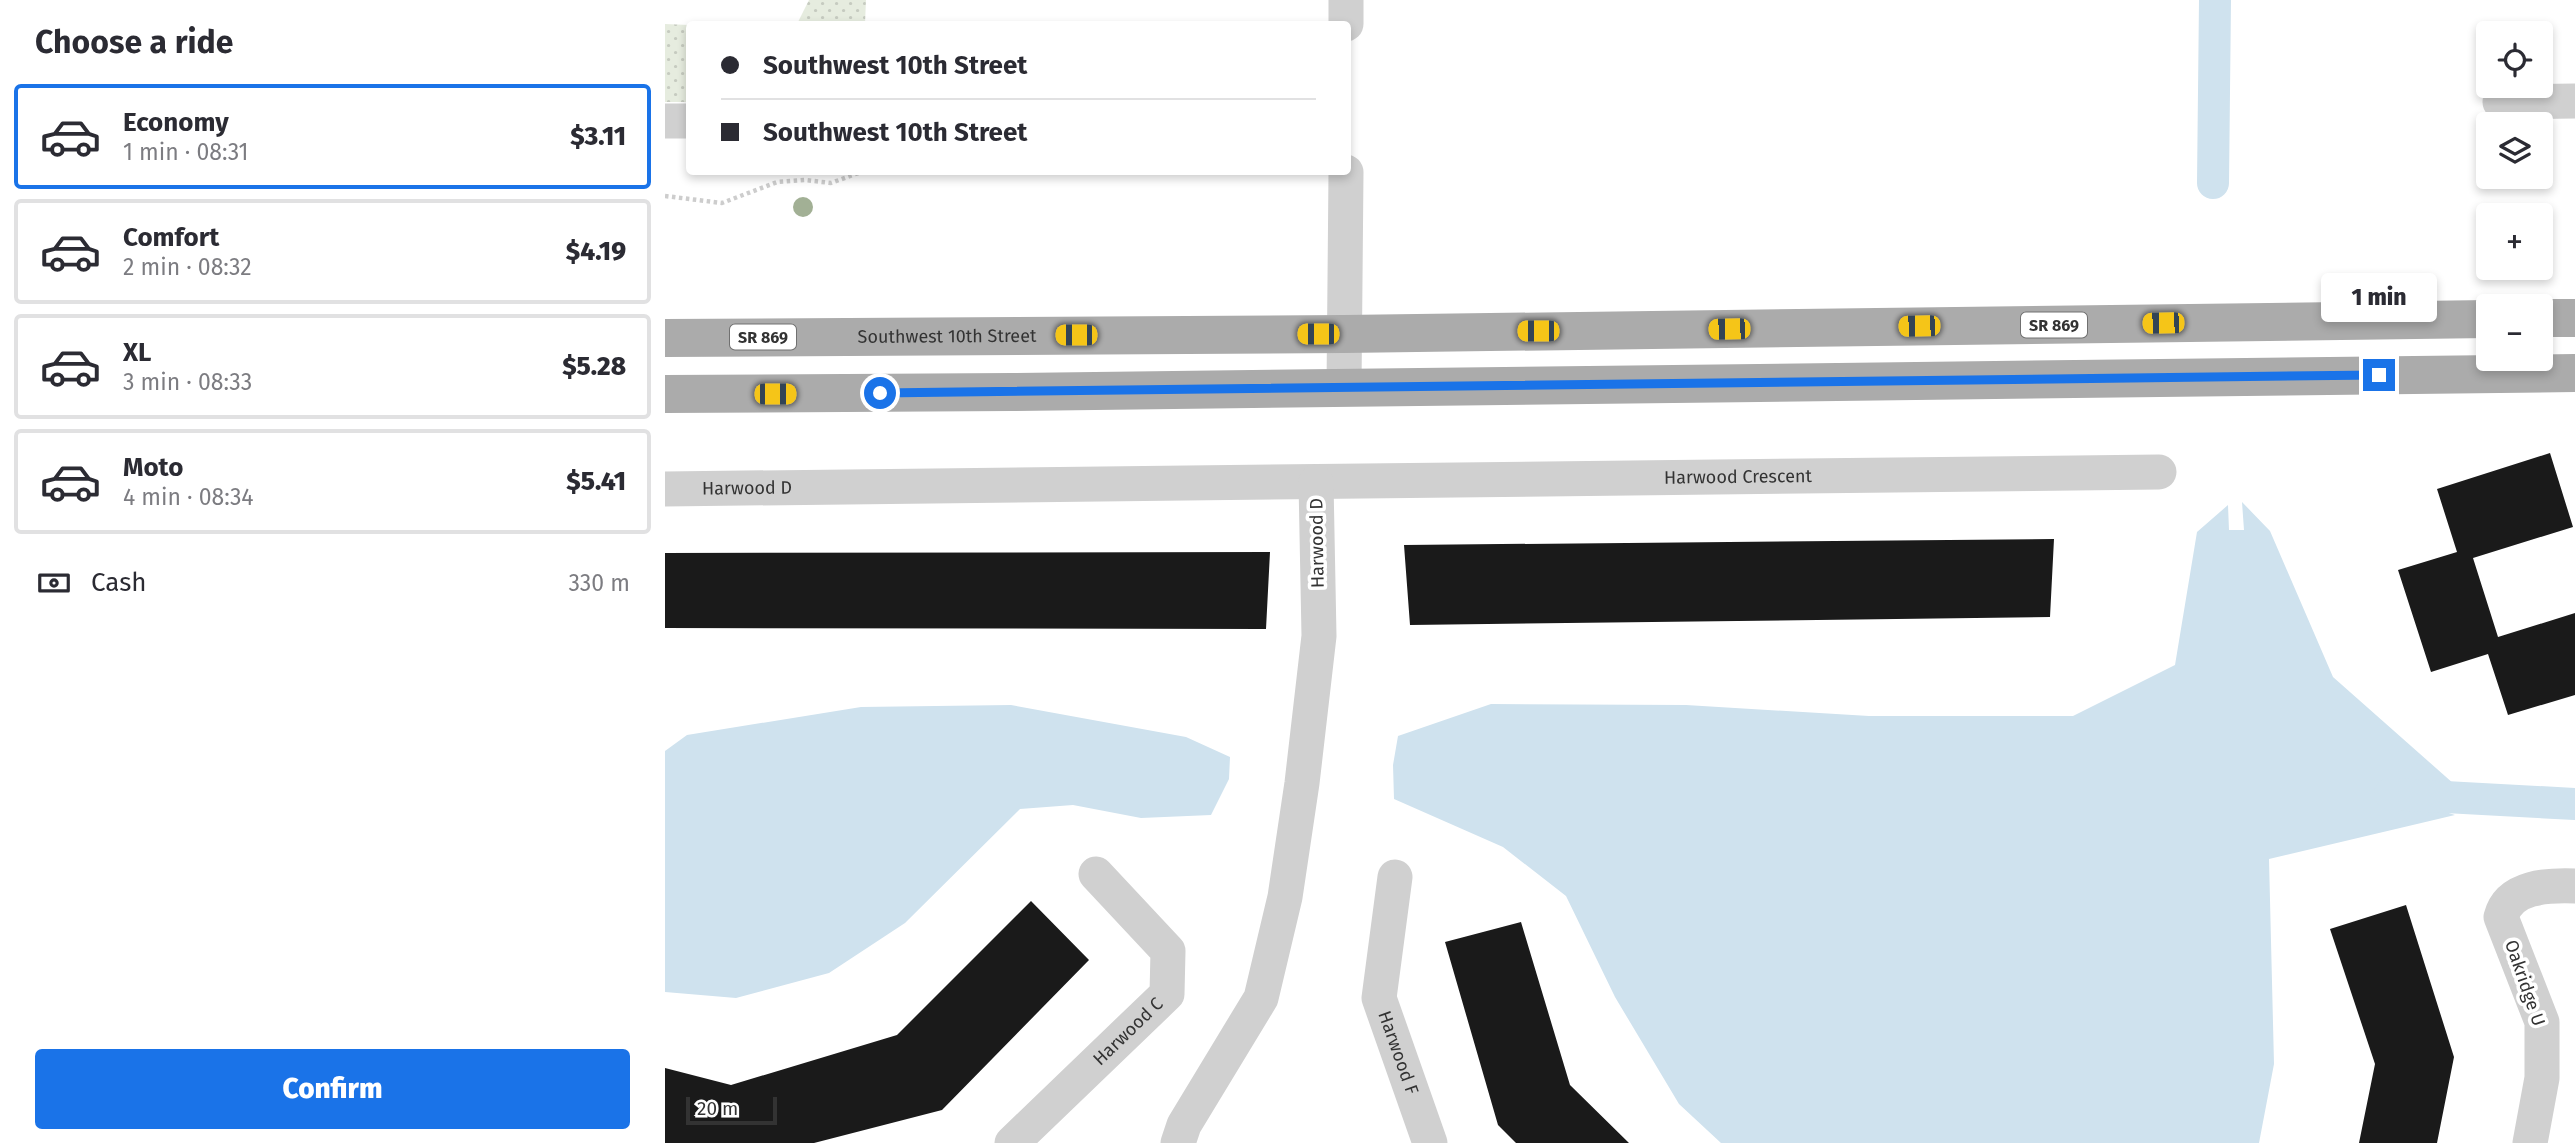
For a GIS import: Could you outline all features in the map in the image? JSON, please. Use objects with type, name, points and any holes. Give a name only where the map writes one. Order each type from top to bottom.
[{"type":"main road","points":[[2553,318],[2575,318]]},
{"type":"main road","name":"Southwest 10th Street","points":[[665,338],[1345,334],[2476,319]]},
{"type":"main road","points":[[665,394],[2575,373]]},
{"type":"street","points":[[1346,0],[1346,21]]},
{"type":"street","points":[[2500,102],[2575,101]]},
{"type":"street","points":[[665,121],[686,121]]},
{"type":"street","points":[[1344,388],[1346,175]]},
{"type":"street","name":"Harwood Crescent","points":[[1317,482],[2159,472]]},
{"type":"street","name":"Harwood D","points":[[665,489],[1317,482],[1319,636],[1302,783],[1285,897],[1261,998],[1184,1125],[1178,1143]]},
{"type":"street","name":"Harwood C","points":[[1012,1143],[1167,994],[1168,951],[1096,874]]},
{"type":"street","name":"Harwood F","points":[[1395,877],[1379,998],[1430,1143]]},
{"type":"street","name":"Oakridge U","points":[[2530,1143],[2542,1078],[2542,1021],[2501,917],[2510,898],[2551,885],[2575,886]]},
{"type":"path","points":[[665,196],[722,203],[777,182],[805,180],[831,183],[853,175]]},
{"type":"shaded area","points":[[809,0],[866,0],[865,21],[798,21]]},
{"type":"shaded area","points":[[665,24],[686,25],[686,102],[665,102]]},
{"type":"water","points":[[2242,502],[2270,531],[2333,677],[2454,784],[2392,786],[2390,794],[2455,815],[2269,859],[2274,1064],[2259,1143],[1721,1143],[1679,1104],[1615,997],[1566,896],[1503,847],[1394,799],[1393,765],[1398,736],[1491,704],[1686,705],[1869,716],[2073,716],[2175,665],[2197,532],[2228,505],[2229,530],[2244,530]]},
{"type":"water","points":[[1011,705],[1186,737],[1230,757],[1229,779],[1211,815],[1141,818],[1073,805],[1020,809],[905,923],[829,973],[736,998],[665,992],[665,751],[687,735],[861,707]]},
{"type":"building","points":[[2550,453],[2573,527],[2473,558],[2498,637],[2575,613],[2575,695],[2508,715],[2488,654],[2431,672],[2398,570],[2457,552],[2437,489]]},
{"type":"building","points":[[2054,539],[2050,617],[1410,625],[1404,545]]},
{"type":"building","points":[[1270,552],[1266,629],[665,628],[665,553]]},
{"type":"building","points":[[1031,901],[1089,960],[942,1110],[814,1143],[665,1143],[665,1068],[731,1085],[897,1035]]},
{"type":"building","points":[[2406,905],[2454,1057],[2437,1143],[2359,1143],[2375,1064],[2330,929]]},
{"type":"building","points":[[1521,922],[1570,1085],[1629,1143],[1516,1143],[1498,1125],[1445,942]]},
{"type":"waterway","points":[[2213,183],[2215,0]]},
{"type":"waterway","points":[[2390,794],[2575,804]]},
{"type":"route","points":[[880,393],[2379,375]]}]
